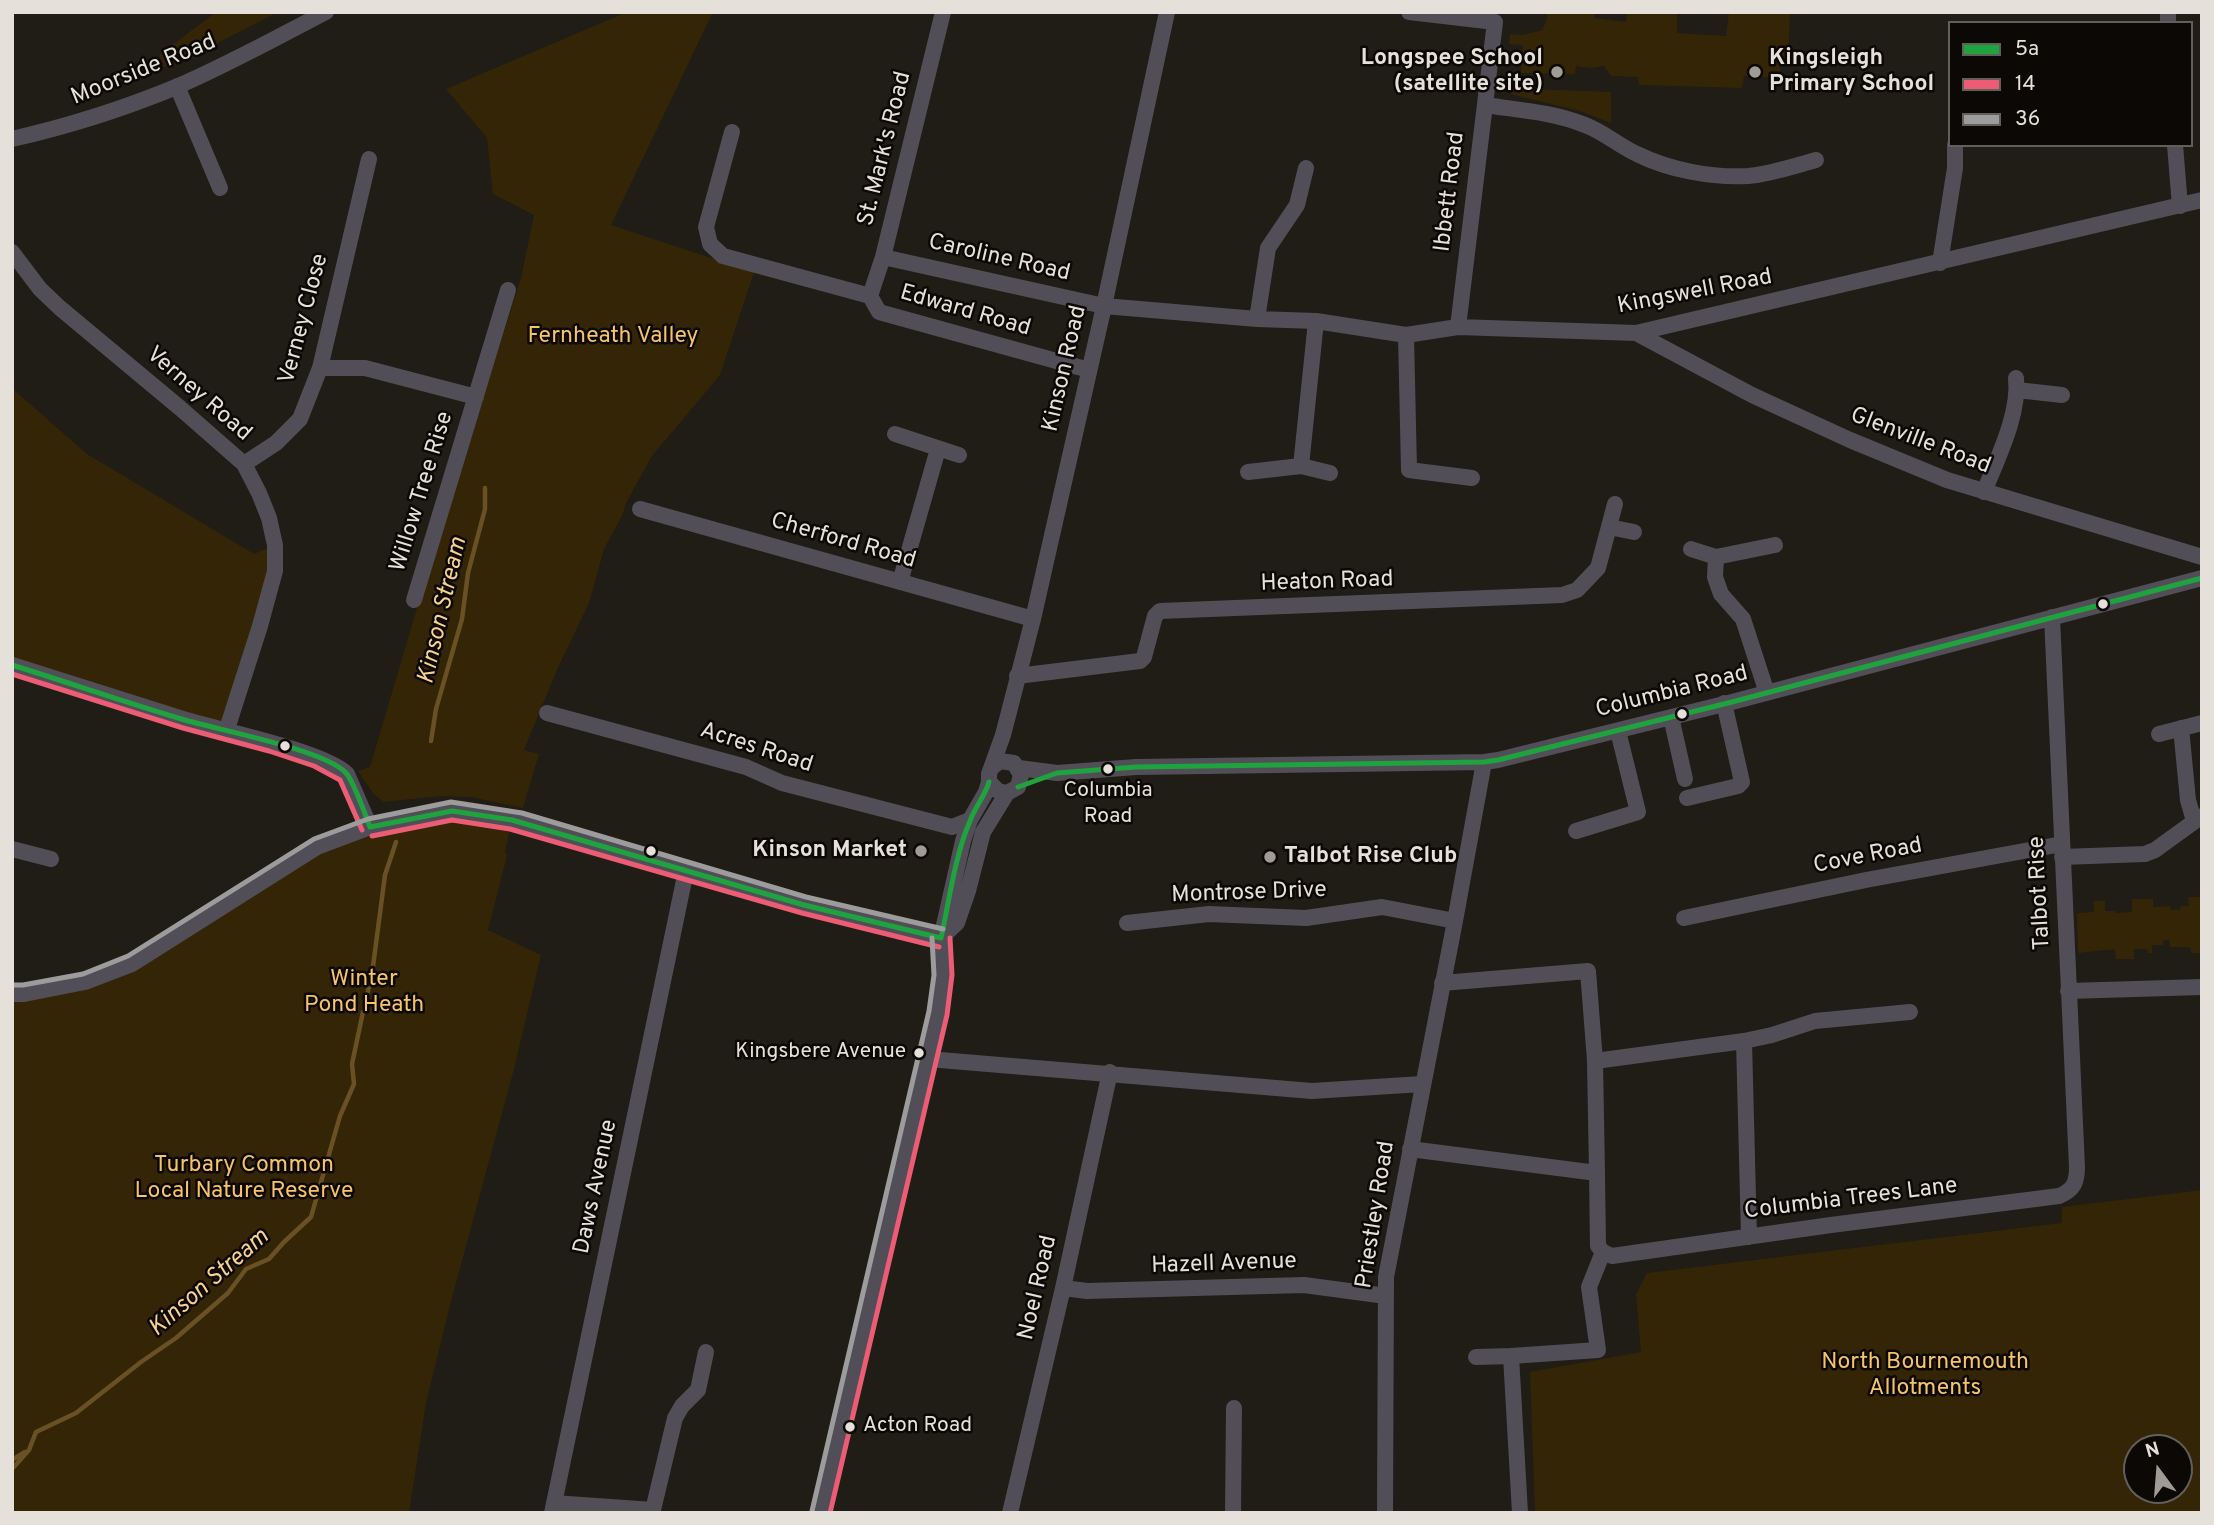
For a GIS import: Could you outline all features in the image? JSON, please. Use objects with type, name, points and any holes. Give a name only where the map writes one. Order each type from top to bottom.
[{"type":"street","name":"Moorside Road","points":[[12,139],[107,114],[177,86],[326,12]]},
{"type":"street","name":"St. Mark's Road","points":[[870,296],[883,257],[943,12]]},
{"type":"street","name":"Kinson Road","points":[[821,1513],[929,1059],[943,975],[942,938],[963,841],[970,820],[986,792],[1033,619],[1167,12]]},
{"type":"street","name":"Ibbett Road","points":[[1409,12],[1496,22],[1458,327]]},
{"type":"street","points":[[177,86],[220,188]]},
{"type":"street","points":[[1485,105],[1551,115],[1586,125],[1638,155],[1693,171],[1749,176],[1816,160]]},
{"type":"street","name":"Edward Road","points":[[732,132],[706,227],[710,244],[723,256],[870,296],[879,312],[1089,370]]},
{"type":"street","points":[[1940,263],[1955,168],[1955,147]]},
{"type":"street","points":[[2175,147],[2180,206]]},
{"type":"street","name":"Verney Close","points":[[244,464],[276,443],[300,419],[320,368],[369,159]]},
{"type":"street","points":[[1257,319],[1268,248],[1297,205],[1306,168]]},
{"type":"street","name":"Kingswell Road","points":[[1104,306],[1257,319],[1316,321],[1406,335],[1458,327],[1636,333],[2202,200]]},
{"type":"street","name":"Verney Road","points":[[12,252],[32,279],[60,308],[244,464],[259,493],[269,518],[275,545],[275,570],[226,732]]},
{"type":"street","name":"Caroline Road","points":[[883,257],[1104,306]]},
{"type":"street","name":"Willow Tree Rise","points":[[414,600],[508,290]]},
{"type":"street","points":[[1301,466],[1316,321]]},
{"type":"street","name":"Glenville Road","points":[[1636,333],[1687,362],[1776,406],[1947,480],[2202,558]]},
{"type":"street","points":[[1406,335],[1409,470],[1472,478]]},
{"type":"street","name":"Willow Tree Rise","points":[[320,368],[365,368],[476,397]]},
{"type":"street","points":[[1984,492],[2003,445],[2017,384],[2062,395]]},
{"type":"street","points":[[895,434],[959,454]]},
{"type":"street","points":[[900,582],[938,449]]},
{"type":"street","points":[[1248,472],[1301,466],[1330,473]]},
{"type":"street","name":"Heaton Road","points":[[1017,676],[1140,661],[1144,657],[1155,616],[1160,611],[1562,595],[1577,590],[1598,568],[1615,504]]},
{"type":"street","name":"Cherford Road","points":[[640,509],[1033,619]]},
{"type":"street","points":[[1609,527],[1634,532]]},
{"type":"street","points":[[1690,549],[1716,557],[1775,545]]},
{"type":"street","points":[[1716,557],[1715,577],[1721,594],[1743,619],[1767,692]]},
{"type":"street","name":"Columbia Road","points":[[1017,766],[1057,773],[1136,767],[1484,762],[1618,731],[2202,578]]},
{"type":"street","name":"Talbot Rise","points":[[2052,617],[2077,1167]]},
{"type":"street","points":[[12,665],[226,732],[296,751],[341,768],[360,800],[370,827]]},
{"type":"street","points":[[1687,798],[1738,786],[1742,782],[1724,703]]},
{"type":"street","name":"Acres Road","points":[[547,713],[746,767],[782,783],[951,827]]},
{"type":"street","points":[[1671,717],[1685,779]]},
{"type":"street","points":[[2159,734],[2202,723]]},
{"type":"street","points":[[2181,728],[2188,800],[2198,819]]},
{"type":"street","points":[[1576,831],[1638,812],[1618,731]]},
{"type":"street","points":[[12,994],[24,995],[85,982],[132,964],[317,847],[370,827],[452,811],[520,821],[804,905],[942,938],[957,923],[983,832],[1021,779],[1003,735]]},
{"type":"street","points":[[1012,790],[998,791],[991,774],[1000,761],[1017,766]]},
{"type":"street","name":"Priestley Road","points":[[1385,1513],[1386,1296],[1389,1260],[1484,762]]},
{"type":"street","name":"Columbia Road","points":[[1012,790],[1057,773]]},
{"type":"street","name":"Cove Road","points":[[1684,918],[1866,880],[2062,851],[2144,854],[2155,850],[2198,819]]},
{"type":"street","points":[[963,841],[951,827],[970,820]]},
{"type":"street","points":[[12,849],[51,859]]},
{"type":"street","name":"Daws Avenue","points":[[553,1508],[686,871]]},
{"type":"street","name":"Montrose Drive","points":[[1127,923],[1209,914],[1306,918],[1382,908],[1455,921]]},
{"type":"street","points":[[1442,983],[1588,971],[1595,1061],[1597,1235],[1598,1246],[1608,1254],[1588,1287],[1598,1350],[1476,1357]]},
{"type":"street","points":[[2068,991],[2202,987]]},
{"type":"street","points":[[1595,1061],[1744,1041],[1815,1021],[1910,1012]]},
{"type":"street","points":[[1744,1041],[1749,1237]]},
{"type":"street","points":[[929,1059],[1110,1072],[1312,1091],[1422,1084]]},
{"type":"street","name":"Noel Road","points":[[1010,1513],[1110,1072]]},
{"type":"street","points":[[1410,1149],[1597,1173]]},
{"type":"street","name":"Columbia Trees Lane","points":[[1608,1254],[2059,1196],[2073,1188],[2077,1179],[2077,1167]]},
{"type":"street","name":"Hazell Avenue","points":[[1063,1288],[1087,1292],[1304,1285],[1386,1296]]},
{"type":"street","points":[[553,1508],[653,1512],[675,1419],[682,1406],[698,1390],[706,1352]]},
{"type":"street","points":[[1511,1356],[1520,1513]]},
{"type":"street","points":[[1233,1513],[1234,1408]]},
{"type":"green space","points":[[216,12],[278,12],[183,61],[164,67],[159,55]]},
{"type":"green space","name":"Fernheath Valley","points":[[627,12],[713,12],[611,225],[754,272],[720,375],[652,456],[604,549],[589,603],[556,672],[524,750],[539,754],[523,808],[471,797],[441,796],[383,802],[373,793],[358,771],[370,767],[425,581],[521,278],[534,215],[493,194],[487,138],[446,89]]},
{"type":"green space","points":[[1547,12],[1595,12],[1594,18],[1626,22],[1627,13],[1677,12],[1677,33],[1726,36],[1729,12],[1790,12],[1788,65],[1780,65],[1780,78],[1744,76],[1742,88],[1639,85],[1638,77],[1611,76],[1604,66],[1576,66],[1575,74],[1521,73],[1523,45],[1509,44],[1510,34],[1523,35],[1542,30],[1547,20]]},
{"type":"green space","points":[[1504,88],[1611,92],[1611,123],[1580,111],[1514,95]]},
{"type":"green space","points":[[12,388],[87,454],[254,554],[275,545],[226,732],[12,665]]},
{"type":"green space","name":"Turbary Common Local Nature Reserve","points":[[452,811],[512,820],[505,852],[507,856],[488,930],[541,955],[514,1069],[426,1403],[409,1513],[12,1513],[12,994],[132,964],[317,847]]},
{"type":"green space","points":[[2188,897],[2202,897],[2202,953],[2191,953],[2190,947],[2170,947],[2169,940],[2163,940],[2163,945],[2152,945],[2152,953],[2148,953],[2147,949],[2134,949],[2134,959],[2116,959],[2115,949],[2078,953],[2077,913],[2094,912],[2094,901],[2105,901],[2105,911],[2115,913],[2132,912],[2132,899],[2153,899],[2153,907],[2170,906],[2171,910],[2180,910],[2181,906],[2189,906]]},
{"type":"green space","name":"North Bournemouth Allotments","points":[[2202,1190],[2202,1513],[1535,1513],[1530,1372],[1641,1352],[1636,1295],[1647,1273],[2062,1223],[2062,1207]]},
{"type":"waterway","name":"Kinson Stream","points":[[431,741],[436,709],[462,619],[468,573],[485,509],[485,488]]},
{"type":"waterway","name":"Kinson Stream","points":[[367,995],[385,875],[396,842]]},
{"type":"waterway","name":"Kinson Stream","points":[[12,1469],[29,1450],[36,1432],[76,1413],[176,1338],[228,1293],[246,1269],[269,1259],[311,1217],[340,1116],[354,1084],[352,1064],[363,1012]]},
{"type":"waterway","name":"Kinson Stream","points":[[12,1460],[25,1452]]},
{"type":"transit line","name":"5a","points":[[1018,787],[1057,773],[1136,767],[1498,760],[1732,702],[2202,578]]},
{"type":"transit line","name":"5a","points":[[12,665],[163,713],[317,756],[349,777],[370,827]]},
{"type":"transit line","name":"14","points":[[12,674],[314,766],[340,780],[362,830]]},
{"type":"transit line","name":"5a","points":[[941,938],[960,849],[989,782]]},
{"type":"transit line","name":"36","points":[[12,985],[83,974],[128,956],[314,839],[368,819],[451,802],[522,813],[806,897],[943,929]]},
{"type":"transit line","name":"5a","points":[[370,827],[452,811],[512,820],[804,905],[941,938]]},
{"type":"transit line","name":"14","points":[[372,836],[452,820],[510,829],[802,913],[939,947]]},
{"type":"transit line","name":"36","points":[[812,1511],[929,1011],[934,975],[932,938]]},
{"type":"transit line","name":"14","points":[[830,1513],[947,1015],[952,975],[950,938]]},
{"type":"place","name":"Longspee School (satellite site)","points":[[1557,72]]},
{"type":"place","name":"Kingsleigh Primary School","points":[[1755,72]]},
{"type":"place","name":"Columbia Road","points":[[1108,769]]},
{"type":"place","name":"Kinson Market","points":[[921,851]]},
{"type":"place","name":"Talbot Rise Club","points":[[1270,857]]},
{"type":"place","name":"Kingsbere Avenue","points":[[919,1053]]},
{"type":"place","name":"Acton Road","points":[[850,1427]]},
{"type":"park label","name":"Winter Pond Heath","points":[[364,993]]}]
